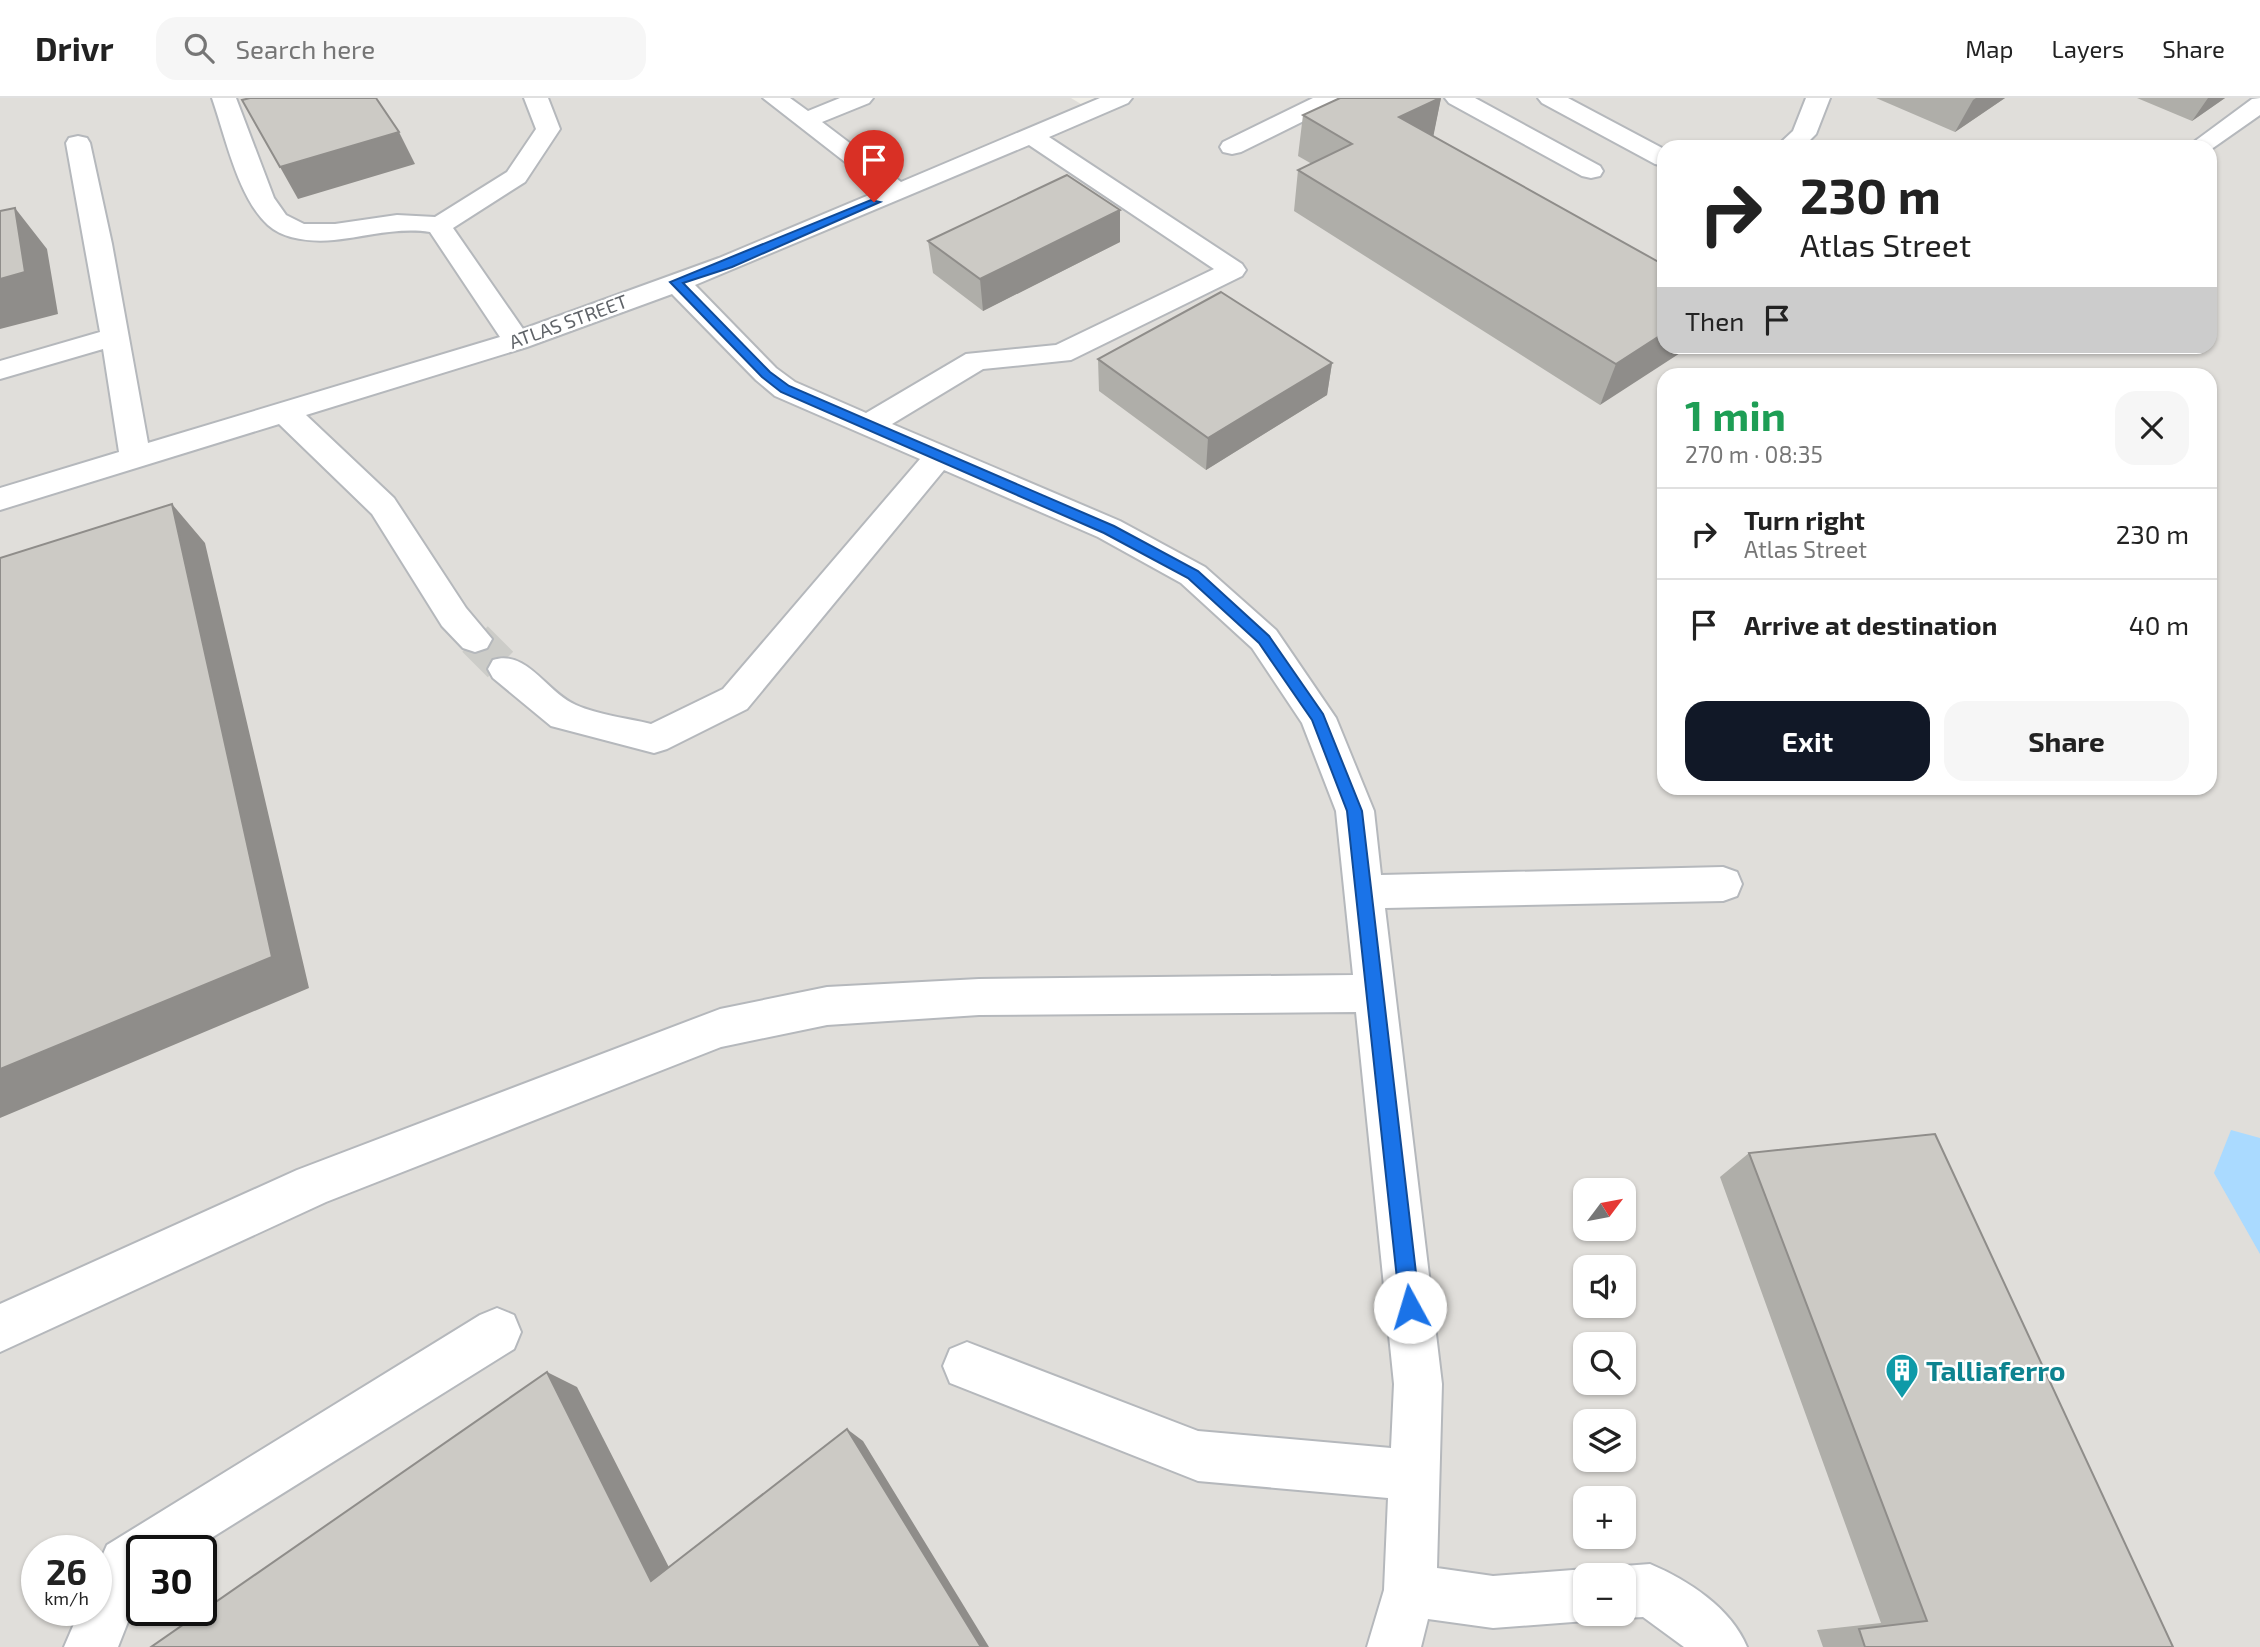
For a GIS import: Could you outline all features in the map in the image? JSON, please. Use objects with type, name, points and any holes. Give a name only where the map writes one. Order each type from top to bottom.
[{"type":"street","points":[[224,98],[265,205],[278,221],[303,231],[330,234],[424,221],[439,226],[517,341]]},
{"type":"street","points":[[439,226],[516,177],[548,129],[536,98]]},
{"type":"street","points":[[775,98],[899,192]]},
{"type":"street","points":[[807,120],[862,98]]},
{"type":"street","name":"ATLAS STREET","points":[[0,499],[517,341],[728,264],[1120,98]]},
{"type":"street","points":[[1231,147],[1332,98]]},
{"type":"street","points":[[1457,98],[1591,171]]},
{"type":"street","points":[[1550,98],[1657,155]]},
{"type":"street","points":[[1797,140],[1804,134],[1818,98]]},
{"type":"street","points":[[2209,140],[2260,104]]},
{"type":"street","points":[[868,425],[976,360],[1061,354],[1233,270],[1031,136]]},
{"type":"street","points":[[78,143],[99,244],[135,458]]},
{"type":"street","points":[[676,282],[766,374],[785,389],[1109,529],[1193,575],[1264,639],[1318,718],[1354,811],[1418,1384],[1410,1590],[1394,1647]]},
{"type":"street","points":[[0,370],[113,337]]},
{"type":"street","points":[[286,413],[383,506],[454,617],[475,639]]},
{"type":"street","points":[[505,669],[564,716],[654,740],[734,699],[939,456]]},
{"type":"street","points":[[1364,892],[1723,884]]},
{"type":"street","points":[[0,1328],[313,1185],[720,1028],[827,1006],[952,999],[1375,993]]},
{"type":"street","points":[[171,1535],[497,1332]]},
{"type":"street","points":[[967,1366],[1198,1457],[1414,1475]]},
{"type":"street","points":[[91,1647],[126,1562]]},
{"type":"street","points":[[1410,1590],[1493,1602],[1573,1596]]},
{"type":"street","points":[[1636,1591],[1650,1590],[1709,1633],[1720,1647]]},
{"type":"shaded area","points":[[0,98],[1071,98],[1091,110],[1120,98],[2260,98],[2260,1647],[0,1647]]},
{"type":"water","points":[[2231,1130],[2260,1138],[2260,1254],[2214,1173]]},
{"type":"building","points":[[376,98],[399,132],[280,167],[242,100]]},
{"type":"building","points":[[1340,98],[1440,98],[1399,117],[1657,261],[1657,338],[1616,364],[1298,170],[1352,144],[1303,115]]},
{"type":"building","points":[[1067,175],[1120,210],[980,279],[928,241]]},
{"type":"building","points":[[15,208],[25,272],[0,279],[0,211]]},
{"type":"building","points":[[1221,292],[1332,363],[1208,438],[1098,359]]},
{"type":"building","points":[[172,504],[272,957],[0,1069],[0,558]]},
{"type":"building","name":"Talliaferro","points":[[1935,1134],[2173,1647],[1865,1647],[1859,1629],[1927,1621],[1749,1153]]},
{"type":"building","points":[[547,1372],[651,1581],[847,1429],[981,1647],[151,1647],[181,1626],[217,1626],[217,1601]]},
{"type":"tunnel","points":[[475,639],[505,669]]},
{"type":"place","name":"Talliaferro","points":[[1902,1400]]},
{"type":"route","points":[[874,202],[728,264],[676,282],[766,374],[785,389],[1109,529],[1193,575],[1264,639],[1318,718],[1354,811],[1410,1307]]}]
